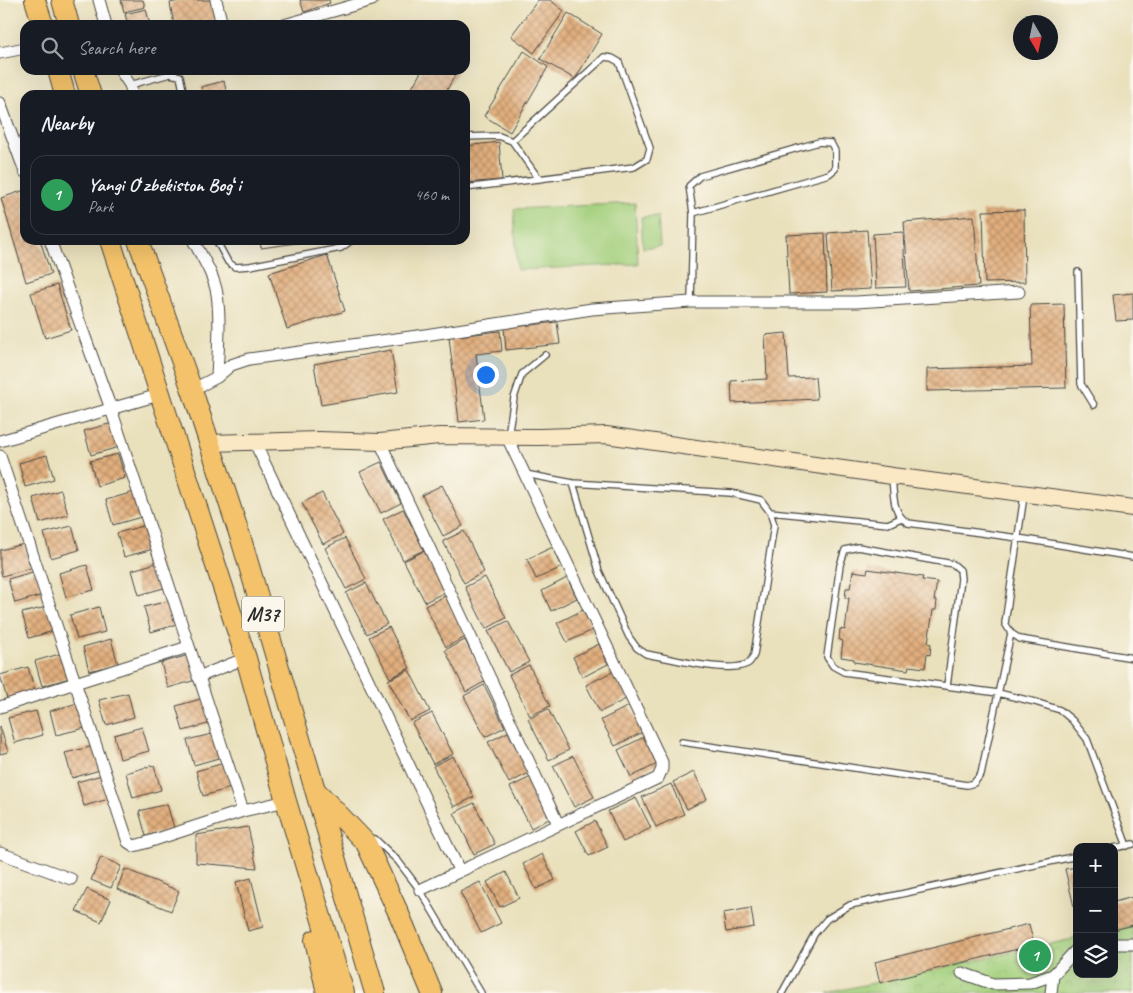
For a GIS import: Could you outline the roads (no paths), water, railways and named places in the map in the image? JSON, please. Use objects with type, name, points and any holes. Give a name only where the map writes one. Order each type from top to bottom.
[{"type":"highway","points":[[35,0],[41,20]]},
{"type":"highway","points":[[62,0],[68,20]]},
{"type":"highway","points":[[59,75],[64,90]]},
{"type":"highway","points":[[85,75],[90,90]]},
{"type":"highway","name":"M37","points":[[112,245],[162,394],[246,658],[286,801],[344,993]]},
{"type":"highway","name":"M37","points":[[140,245],[192,390],[241,539],[375,993]]},
{"type":"highway","points":[[315,790],[366,843],[399,914],[432,993]]},
{"type":"highway","points":[[286,801],[327,993]]},
{"type":"street","points":[[99,0],[105,20]]},
{"type":"street","points":[[216,0],[221,20]]},
{"type":"street","points":[[301,20],[366,1]]},
{"type":"street","points":[[0,53],[20,49]]},
{"type":"street","points":[[123,75],[131,90]]},
{"type":"street","points":[[0,103],[20,158]]},
{"type":"street","points":[[52,245],[111,409],[243,811]]},
{"type":"street","points":[[196,245],[210,274],[217,294],[219,333],[217,377]]},
{"type":"street","points":[[192,390],[217,377],[231,365],[248,360],[426,335],[592,308],[691,302],[856,302],[1019,292]]},
{"type":"street","points":[[0,441],[162,394]]},
{"type":"street","points":[[210,443],[254,441],[380,442],[439,436],[507,438],[606,435],[1133,508]]},
{"type":"street","points":[[420,890],[658,778],[662,769],[662,762],[507,438]]},
{"type":"street","points":[[254,441],[460,870]]},
{"type":"street","points":[[380,442],[558,824]]},
{"type":"street","points":[[0,456],[128,842],[134,846],[145,844],[243,811],[286,801]]},
{"type":"street","points":[[0,707],[188,647]]},
{"type":"street","points":[[198,677],[246,658]]},
{"type":"street","points":[[0,853],[71,879]]},
{"type":"street","points":[[962,973],[993,984],[1030,984],[1053,975],[1073,953]]},
{"type":"street","points":[[1051,993],[1053,975]]},
{"type":"lane","points":[[470,187],[634,167],[647,159],[650,148],[619,62],[612,58],[604,57],[512,142]]},
{"type":"lane","points":[[131,90],[168,75]]},
{"type":"lane","points":[[175,75],[180,76],[183,90]]},
{"type":"lane","points":[[470,137],[499,136],[512,142],[539,179]]},
{"type":"lane","points":[[691,302],[693,213],[690,186],[700,176],[819,142],[831,143],[835,151],[835,169],[829,174],[693,213]]},
{"type":"lane","points":[[219,245],[228,262],[236,267],[250,266],[341,248],[345,245]]},
{"type":"lane","points":[[1078,272],[1081,384],[1094,405]]},
{"type":"lane","points":[[507,438],[514,398],[522,374],[545,355]]},
{"type":"lane","points":[[525,474],[573,483],[731,493],[762,500],[770,512],[774,525],[754,655],[750,663],[722,668],[646,654],[637,648],[629,636],[599,572],[573,483]]},
{"type":"lane","points":[[892,476],[896,512],[908,523],[1018,538],[1133,557]]},
{"type":"lane","points":[[1024,494],[1006,623],[1011,633],[1020,639],[1133,658]]},
{"type":"lane","points":[[770,512],[888,524],[901,518]]},
{"type":"lane","points":[[947,686],[962,579],[960,570],[953,564],[877,550],[858,547],[845,550],[840,565],[827,657],[833,666],[844,672],[998,693],[1060,710],[1072,720],[1087,739],[1130,845]]},
{"type":"lane","points":[[682,742],[967,786],[974,783],[981,774],[1011,633]]},
{"type":"lane","points":[[375,840],[398,861],[420,890],[482,993]]},
{"type":"lane","points":[[782,993],[815,933],[827,919],[850,905],[1073,857]]},
{"type":"place","name":"Yangi Oʻzbekiston Bogʻi","points":[[1035,956]]}]
